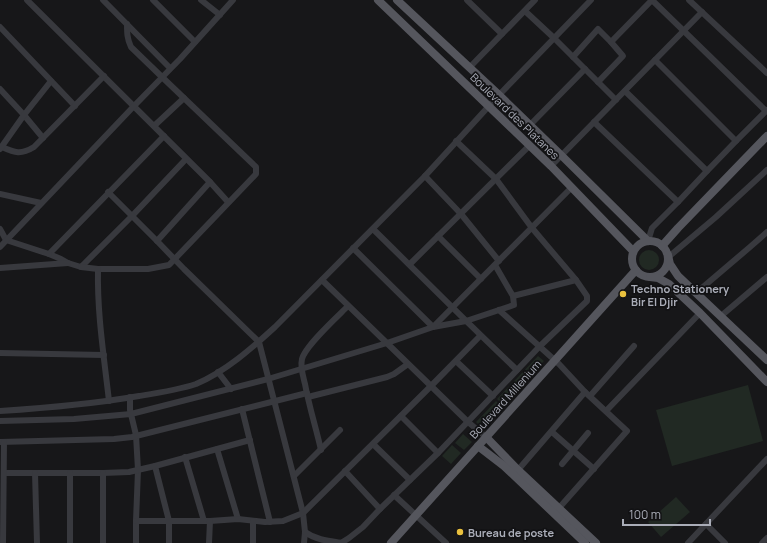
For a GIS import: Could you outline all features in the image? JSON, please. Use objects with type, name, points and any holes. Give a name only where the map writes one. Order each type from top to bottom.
[{"type":"main road","name":"Boulevard des Platanes","points":[[378,0],[530,145],[633,251]]},
{"type":"main road","name":"Boulevard des Platanes","points":[[400,1],[499,95],[648,241]]},
{"type":"main road","points":[[662,246],[767,136]]},
{"type":"main road","points":[[767,360],[678,276],[666,250],[662,246],[653,241],[648,241],[637,246],[633,251],[632,256],[633,266],[636,270],[640,274],[658,278],[669,284],[700,313],[767,382]]},
{"type":"main road","points":[[650,277],[660,274],[664,270],[668,257]]},
{"type":"main road","name":"Boulevard Millenium","points":[[391,543],[636,270]]},
{"type":"main road","points":[[486,437],[518,470],[596,543]]},
{"type":"main road","points":[[478,446],[504,466],[585,543]]},
{"type":"street","points":[[27,0],[210,182],[228,202]]},
{"type":"street","points":[[103,0],[170,68]]},
{"type":"street","points":[[153,0],[195,42]]},
{"type":"street","points":[[201,0],[220,15]]},
{"type":"street","points":[[0,247],[233,0]]},
{"type":"street","points":[[467,0],[502,34]]},
{"type":"street","points":[[0,411],[109,401],[176,389],[196,383],[218,372],[250,350],[275,327],[425,176],[499,95],[591,0]]},
{"type":"street","points":[[611,42],[652,0],[767,111],[652,228],[648,241]]},
{"type":"street","points":[[689,0],[767,73]]},
{"type":"street","points":[[469,68],[525,11],[531,1]]},
{"type":"street","points":[[525,11],[616,100]]},
{"type":"street","points":[[551,166],[702,12]]},
{"type":"street","points":[[0,229],[6,240],[49,254],[81,267],[98,269],[148,269],[169,265],[256,174],[256,167],[162,77],[128,42],[127,24]]},
{"type":"street","points":[[0,27],[75,106]]},
{"type":"street","points":[[573,57],[598,29],[623,56],[598,82]]},
{"type":"street","points":[[655,60],[736,141]]},
{"type":"street","points":[[530,125],[585,69]]},
{"type":"street","points":[[51,81],[24,115],[1,148],[19,153],[34,147],[104,76]]},
{"type":"street","points":[[0,89],[43,138]]},
{"type":"street","points":[[626,91],[707,171]]},
{"type":"street","points":[[154,126],[184,98]]},
{"type":"street","points":[[594,122],[678,202]]},
{"type":"street","points":[[49,254],[164,136]]},
{"type":"street","points":[[305,532],[316,538],[342,543],[363,527],[438,453],[539,347],[587,301],[588,296],[576,280],[532,228],[496,180],[456,141]]},
{"type":"street","points":[[410,264],[530,145]]},
{"type":"street","points":[[81,267],[186,159]]},
{"type":"street","points":[[668,257],[716,218],[767,170]]},
{"type":"street","points":[[0,421],[74,419],[131,414],[268,379],[387,343],[433,327],[466,321],[514,305],[513,296],[497,263],[461,214],[425,176]]},
{"type":"street","points":[[157,241],[210,182]]},
{"type":"street","points":[[433,327],[572,187]]},
{"type":"street","points":[[108,192],[259,342],[303,513],[305,532],[304,543]]},
{"type":"street","points":[[0,194],[41,203]]},
{"type":"street","points":[[373,229],[410,264],[480,336],[517,370]]},
{"type":"street","points":[[696,293],[767,232]]},
{"type":"street","points":[[438,236],[481,279]]},
{"type":"street","points":[[354,248],[433,327]]},
{"type":"street","points":[[0,268],[68,263]]},
{"type":"street","points":[[98,269],[98,284],[109,401]]},
{"type":"street","points":[[721,316],[767,277]]},
{"type":"street","points":[[322,280],[468,422],[486,437]]},
{"type":"street","points":[[513,296],[576,280]]},
{"type":"street","points":[[321,450],[307,395],[301,360],[311,344],[348,306]]},
{"type":"street","points":[[499,310],[555,360],[627,431],[559,508]]},
{"type":"street","points":[[606,411],[700,313]]},
{"type":"street","points":[[136,521],[207,521],[238,519],[270,522],[283,521],[303,513],[480,336]]},
{"type":"street","points":[[518,470],[634,346]]},
{"type":"street","points":[[0,353],[104,355]]},
{"type":"street","points":[[456,361],[493,396]]},
{"type":"street","points":[[3,543],[2,520],[4,473],[2,442],[114,439],[136,435],[274,401],[387,377],[408,364]]},
{"type":"street","points":[[218,372],[231,388]]},
{"type":"street","points":[[130,397],[130,410],[136,435],[138,470],[136,543]]},
{"type":"street","points":[[242,409],[270,522]]},
{"type":"street","points":[[401,416],[438,453]]},
{"type":"street","points":[[294,476],[340,430]]},
{"type":"street","points":[[552,432],[594,468]]},
{"type":"street","points":[[562,464],[588,433]]},
{"type":"street","points":[[4,473],[129,472],[250,440]]},
{"type":"street","points":[[373,444],[410,480]]},
{"type":"street","points":[[217,449],[238,519]]},
{"type":"street","points":[[185,458],[207,521],[209,543]]},
{"type":"street","points":[[688,543],[767,460]]},
{"type":"street","points":[[156,466],[170,521],[170,543]]},
{"type":"street","points":[[345,471],[380,509]]},
{"type":"street","points":[[35,473],[37,543]]},
{"type":"street","points":[[70,473],[70,543]]},
{"type":"street","points":[[103,473],[103,543]]},
{"type":"street","points":[[394,495],[446,543]]},
{"type":"street","points":[[253,521],[253,543]]},
{"type":"street","points":[[706,524],[725,543]]},
{"type":"street","points":[[762,543],[767,538]]},
{"type":"shaded area","points":[[649,250],[656,253],[659,260],[656,267],[649,270],[642,267],[639,260],[642,253]]},
{"type":"shaded area","points":[[538,356],[544,361],[503,405],[497,399]]},
{"type":"shaded area","points":[[748,385],[763,441],[672,466],[656,410]]},
{"type":"shaded area","points":[[496,401],[502,407],[482,428],[476,422]]},
{"type":"shaded area","points":[[463,434],[472,442],[464,450],[455,443]]},
{"type":"shaded area","points":[[452,445],[461,453],[451,464],[442,456]]},
{"type":"shaded area","points":[[676,497],[690,512],[661,537],[648,522]]},
{"type":"place","name":"Techno Stationery Bir El Djir","points":[[623,294]]},
{"type":"place","name":"Bureau de poste","points":[[460,532]]}]
